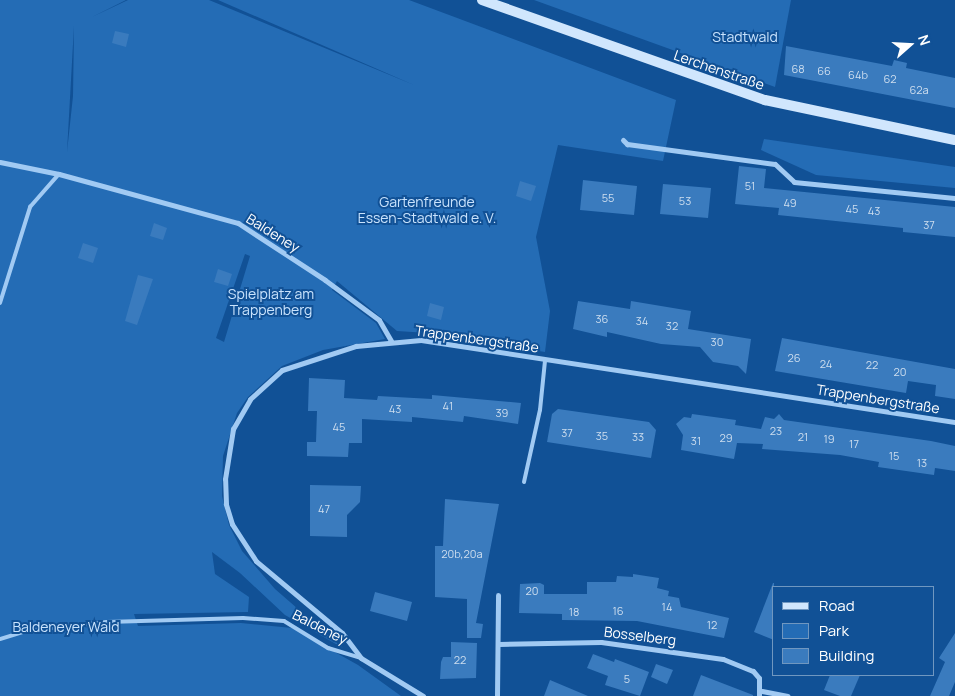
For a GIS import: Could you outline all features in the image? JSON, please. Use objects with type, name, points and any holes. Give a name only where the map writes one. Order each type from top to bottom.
[{"type":"main road","name":"Lerchenstraße","points":[[482,0],[756,97],[955,140]]},
{"type":"street","points":[[623,140],[627,144],[775,164],[794,182],[955,198]]},
{"type":"street","name":"Baldeney","points":[[0,162],[58,174],[238,223],[325,280],[379,320],[391,341]]},
{"type":"street","name":"Trappenbergstraße","points":[[423,696],[361,658],[342,633],[268,573],[248,552],[227,509],[226,460],[233,429],[243,409],[274,376],[325,353],[391,341],[421,340],[545,361],[955,422]]},
{"type":"street","points":[[497,696],[498,594]]},
{"type":"street","name":"Bosselberg","points":[[498,644],[601,642],[723,658],[753,671],[760,693],[788,696]]},
{"type":"lane","points":[[0,303],[30,207],[58,174]]},
{"type":"lane","points":[[524,482],[540,410],[545,361]]},
{"type":"lane","name":"Baldeney","points":[[0,639],[26,631],[106,622],[243,618],[284,621],[328,648],[361,658]]},
{"type":"green space","points":[[0,0],[126,0],[92,17],[128,0],[209,0],[414,85],[218,0],[409,0],[676,100],[663,161],[558,145],[536,237],[550,311],[545,352],[428,333],[397,331],[337,281],[332,290],[376,323],[385,339],[323,350],[282,366],[248,397],[237,413],[223,456],[222,496],[229,525],[242,551],[275,589],[343,648],[285,615],[240,573],[212,552],[215,574],[249,597],[248,612],[134,614],[138,626],[241,623],[292,628],[358,665],[401,696],[0,696]],"holes":[[[74,26],[73,96],[67,152]],[[245,254],[250,256],[224,342],[216,338]]]},
{"type":"green space","name":"Stadtwald","points":[[534,0],[791,0],[775,87]]},
{"type":"green space","points":[[764,139],[955,167],[955,188],[816,175],[761,150]]},
{"type":"building","points":[[115,31],[129,34],[126,47],[112,43]]},
{"type":"building","points":[[786,46],[892,66],[894,60],[907,63],[906,68],[955,78],[955,108],[784,75]]},
{"type":"building","points":[[739,166],[766,169],[764,188],[955,207],[955,237],[903,232],[903,228],[778,215],[779,208],[735,204]]},
{"type":"building","points":[[583,180],[637,186],[634,215],[580,210]]},
{"type":"building","points":[[520,181],[536,186],[531,201],[516,196]]},
{"type":"building","points":[[663,184],[711,188],[708,218],[660,214]]},
{"type":"building","points":[[154,223],[167,228],[163,240],[150,236]]},
{"type":"building","points":[[83,243],[98,248],[93,263],[78,258]]},
{"type":"building","points":[[218,269],[232,274],[228,286],[214,282]]},
{"type":"building","points":[[138,275],[153,279],[137,325],[125,321]]},
{"type":"building","points":[[578,301],[630,309],[631,301],[691,311],[688,329],[751,339],[746,374],[738,366],[713,362],[700,347],[661,344],[607,332],[607,337],[573,329]]},
{"type":"building","points":[[430,303],[444,307],[441,320],[427,316]]},
{"type":"building","points":[[782,338],[955,369],[955,399],[935,396],[936,385],[908,381],[906,393],[775,371]]},
{"type":"building","points":[[309,378],[345,380],[344,398],[377,400],[378,396],[432,399],[432,395],[521,403],[518,424],[464,416],[463,422],[412,417],[412,422],[362,419],[362,443],[349,443],[348,457],[307,456],[307,442],[316,442],[317,411],[308,411]]},
{"type":"building","points":[[558,409],[649,422],[656,430],[651,458],[547,442],[552,414]]},
{"type":"building","points":[[692,414],[736,420],[735,425],[761,429],[765,417],[774,419],[779,414],[784,420],[955,446],[955,471],[935,468],[934,475],[878,467],[879,462],[840,455],[762,449],[763,444],[737,443],[734,459],[681,450],[683,435],[676,424],[684,417],[691,418]]},
{"type":"building","points":[[310,485],[361,486],[360,502],[347,515],[347,537],[310,536]]},
{"type":"building","points":[[445,499],[499,504],[476,623],[483,624],[481,638],[467,638],[467,599],[435,597],[435,546],[443,546]]},
{"type":"building","points":[[633,574],[659,578],[657,588],[669,591],[668,596],[679,598],[681,607],[729,618],[724,638],[637,621],[562,620],[562,614],[519,613],[520,584],[540,583],[544,585],[544,594],[587,594],[587,582],[616,582],[617,576],[633,577]]},
{"type":"building","points":[[773,583],[774,583],[774,586],[772,586],[772,639],[754,632]]},
{"type":"building","points":[[375,592],[412,602],[407,621],[370,611]]},
{"type":"building","points":[[955,633],[955,682],[949,696],[930,696],[945,662],[939,658]]},
{"type":"building","points":[[451,642],[477,643],[476,678],[440,679],[443,657],[451,657]]},
{"type":"building","points":[[593,654],[614,662],[615,659],[649,672],[640,696],[605,685],[608,676],[587,668]]},
{"type":"building","points":[[656,664],[673,670],[667,684],[651,677]]},
{"type":"building","points":[[701,675],[753,695],[753,696],[693,696]]},
{"type":"building","points":[[830,676],[860,676],[851,696],[840,696],[824,690]]},
{"type":"building","points":[[550,680],[588,696],[544,696]]},
{"type":"park label","name":"Gartenfreunde Essen-Stadtwald e. V.","points":[[427,210]]},
{"type":"park label","name":"Spielplatz am Trappenberg","points":[[271,302]]},
{"type":"park label","name":"Baldeneyer Wald","points":[[66,627]]}]
